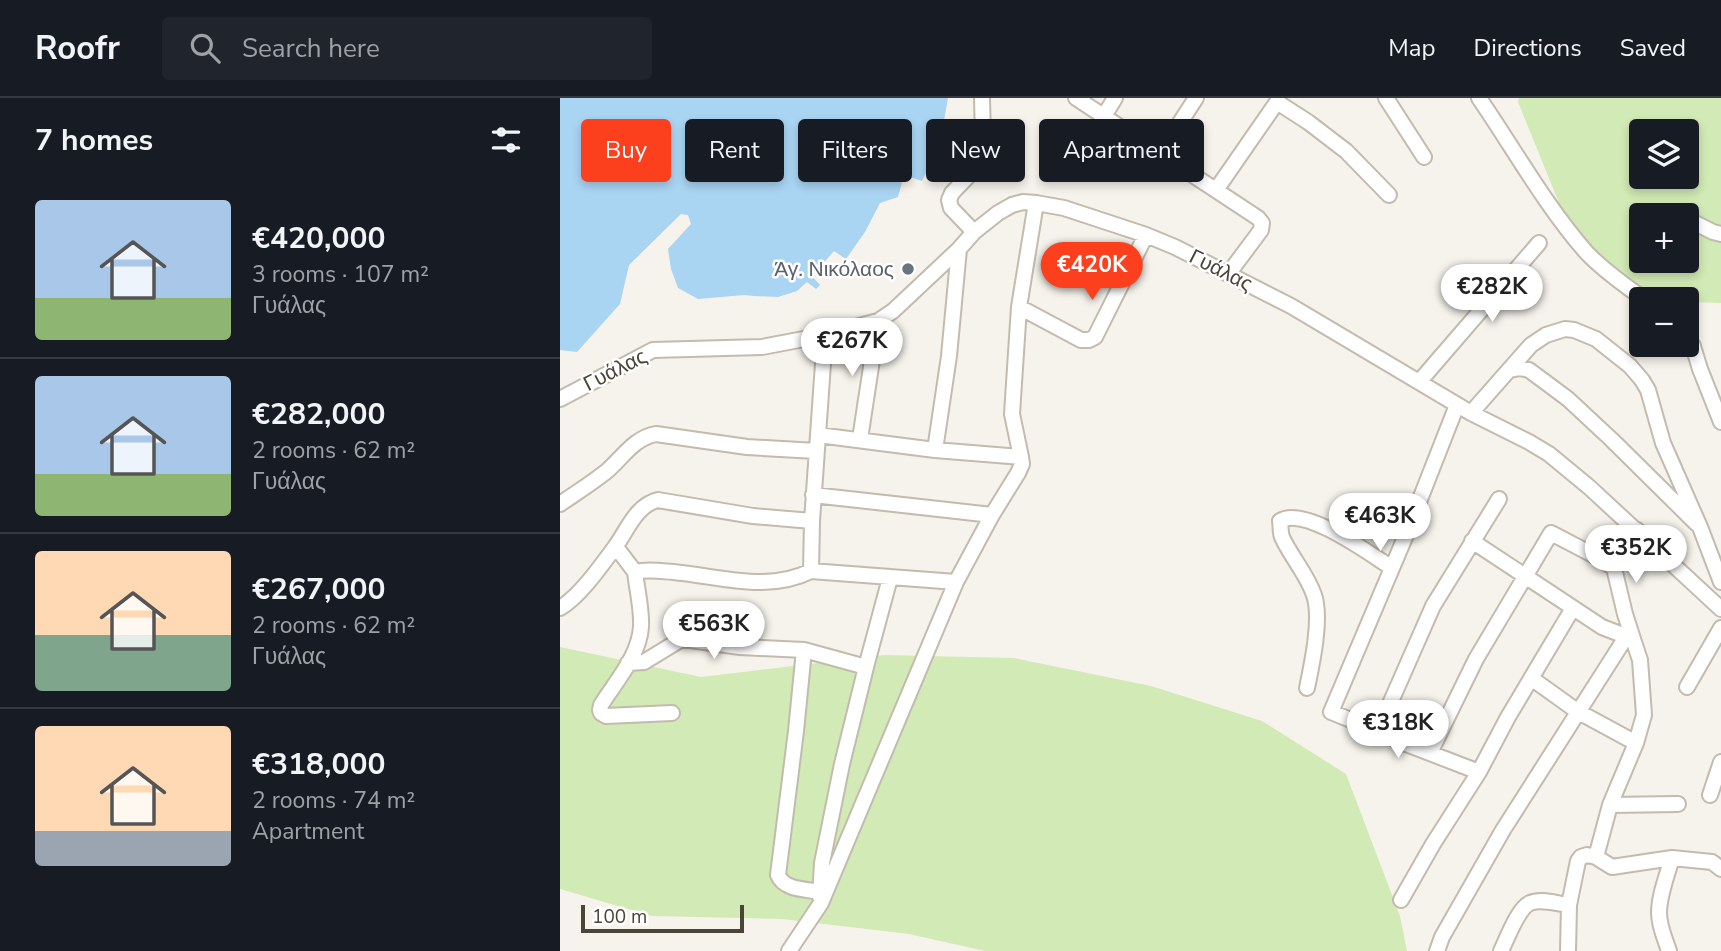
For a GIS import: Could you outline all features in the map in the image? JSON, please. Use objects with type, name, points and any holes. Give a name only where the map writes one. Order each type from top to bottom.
[{"type":"street","points":[[974,232],[951,208],[949,200],[975,169],[981,155],[982,98]]},
{"type":"street","points":[[1076,98],[1109,119]]},
{"type":"street","points":[[1104,116],[1115,98]]},
{"type":"street","points":[[1182,119],[1196,98]]},
{"type":"street","points":[[1386,98],[1424,157]]},
{"type":"street","points":[[1479,98],[1570,233],[1588,254],[1629,288]]},
{"type":"street","points":[[1216,190],[1276,99],[1346,151],[1388,195]]},
{"type":"street","points":[[1204,182],[1262,223],[1261,230],[1229,273]]},
{"type":"street","name":"Γυάλας","points":[[560,399],[653,350],[762,347],[878,321],[893,311],[974,232],[998,213],[1023,202],[1036,203],[1064,208],[1146,234],[1229,273],[1291,306],[1471,413],[1530,442],[1589,487],[1717,605]]},
{"type":"street","points":[[791,950],[820,898],[956,582],[1022,464],[1012,414],[1019,307],[1036,203]]},
{"type":"street","points":[[1699,225],[1721,234]]},
{"type":"street","points":[[1019,307],[1080,340],[1095,337],[1146,234]]},
{"type":"street","points":[[1419,382],[1539,243]]},
{"type":"street","points":[[935,450],[949,356],[959,248]]},
{"type":"street","points":[[859,439],[878,321]]},
{"type":"street","points":[[1471,413],[1531,345],[1546,335],[1565,329],[1596,339],[1630,366],[1648,390],[1663,443],[1700,527],[1721,584],[1717,605]]},
{"type":"street","points":[[811,571],[813,495],[825,335]]},
{"type":"street","points":[[1696,357],[1717,405],[1721,422]]},
{"type":"street","points":[[1510,370],[1529,370],[1567,399],[1700,527]]},
{"type":"street","points":[[1457,405],[1406,535],[1331,712],[1401,743],[1479,772]]},
{"type":"street","points":[[560,504],[583,489],[635,442],[646,436],[656,434],[747,447],[816,451]]},
{"type":"street","points":[[818,435],[935,450],[1021,457]]},
{"type":"street","points":[[813,495],[992,515]]},
{"type":"street","points":[[1378,731],[1433,606],[1499,499]]},
{"type":"street","points":[[560,608],[575,597],[643,507],[651,502],[658,500],[753,516],[812,521]]},
{"type":"street","points":[[1307,688],[1317,612],[1314,596],[1300,566],[1281,535],[1280,521],[1286,517],[1297,517],[1318,523],[1392,568]]},
{"type":"street","points":[[1614,568],[1637,530]]},
{"type":"street","points":[[1430,753],[1476,659],[1551,533],[1600,558],[1614,568],[1630,638],[1640,660],[1644,715],[1595,857]]},
{"type":"street","points":[[1472,541],[1602,627],[1630,638]]},
{"type":"street","points":[[615,547],[635,572],[641,630],[628,663],[601,705],[601,713],[606,716],[672,713]]},
{"type":"street","points":[[635,572],[655,570],[748,583],[788,580],[811,571],[956,582]]},
{"type":"street","points":[[820,898],[822,863],[842,764],[890,578]]},
{"type":"street","points":[[1401,900],[1479,772],[1508,717],[1573,608]]},
{"type":"street","points":[[1687,687],[1721,628]]},
{"type":"street","points":[[1437,951],[1442,937],[1503,830],[1577,711],[1630,638]]},
{"type":"street","points":[[628,663],[644,662],[680,640],[690,640],[740,647],[804,650],[866,667]]},
{"type":"street","points":[[804,650],[778,875],[781,882],[789,887],[820,898]]},
{"type":"street","points":[[1531,678],[1577,711],[1636,743]]},
{"type":"street","points":[[1710,795],[1721,762]]},
{"type":"street","points":[[1611,805],[1678,804]]},
{"type":"street","points":[[1568,951],[1569,905],[1581,856],[1595,857],[1612,867],[1672,858],[1717,866],[1721,848]]},
{"type":"street","points":[[1669,951],[1661,930],[1659,914],[1672,858]]},
{"type":"street","points":[[1502,951],[1522,908],[1529,903],[1539,901],[1569,905]]},
{"type":"green space","points":[[1519,98],[1721,98],[1721,303],[1699,302],[1699,287],[1634,287],[1570,230],[1518,102]]},
{"type":"green space","points":[[560,647],[701,677],[884,655],[1014,658],[1151,686],[1262,721],[1346,774],[1400,916],[1407,951],[985,951],[909,934],[782,919],[652,916],[560,889]]},
{"type":"water","points":[[560,98],[948,98],[944,119],[926,119],[926,173],[922,181],[912,178],[912,119],[798,119],[798,182],[902,182],[898,197],[880,203],[865,232],[846,259],[834,251],[812,276],[820,285],[816,289],[807,282],[797,291],[778,297],[744,295],[698,299],[678,288],[668,249],[691,224],[688,215],[681,214],[629,265],[620,304],[577,352],[560,350]]},
{"type":"place","name":"Άγ. Νικόλαος","points":[[908,269]]}]
